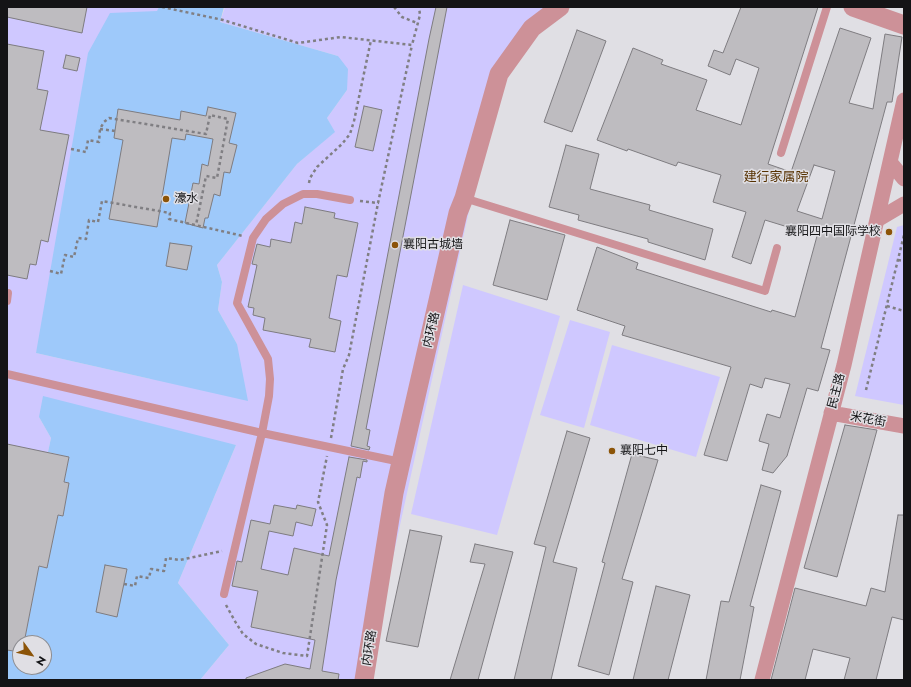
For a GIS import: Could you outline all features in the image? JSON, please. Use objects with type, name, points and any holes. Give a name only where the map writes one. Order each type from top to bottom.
[{"type":"street","name":"内环路","points":[[364,680],[394,493],[458,213],[464,198],[499,74],[532,28],[560,7]]},
{"type":"street","points":[[853,7],[904,25]]},
{"type":"street","name":"民主路","points":[[762,680],[844,365],[904,100]]},
{"type":"street","points":[[890,162],[904,179]]},
{"type":"street","points":[[877,220],[904,204]]},
{"type":"street","name":"米花街","points":[[831,413],[904,426]]},
{"type":"lane","points":[[780,153],[827,7]]},
{"type":"lane","points":[[224,594],[262,433],[269,396],[270,379],[268,359],[237,303],[253,238],[266,219],[283,204],[304,194],[317,194],[350,200]]},
{"type":"lane","points":[[464,198],[765,291],[777,248]]},
{"type":"lane","points":[[7,293],[7,301]]},
{"type":"lane","points":[[7,374],[262,433],[401,462]]},
{"type":"path","points":[[162,7],[223,20],[298,42],[341,37],[412,45]]},
{"type":"path","points":[[394,7],[402,17],[417,23]]},
{"type":"path","points":[[224,594],[226,605],[243,634],[256,644],[283,653],[307,656],[327,525],[318,502],[343,369],[349,355],[378,203],[412,45],[420,15],[419,7]]},
{"type":"path","points":[[307,194],[310,178],[314,172],[350,134],[371,40]]},
{"type":"path","points":[[71,149],[86,152],[88,140],[99,142],[100,129],[104,122],[109,118],[206,134],[210,116],[228,120],[217,178],[206,176],[196,225]]},
{"type":"path","points":[[100,129],[115,131]]},
{"type":"path","points":[[350,200],[378,203]]},
{"type":"path","points":[[50,271],[61,274],[65,255],[74,257],[78,238],[86,239],[89,220],[98,222],[102,201],[170,213],[169,219],[253,238]]},
{"type":"path","points":[[866,390],[904,235]]},
{"type":"path","points":[[898,260],[904,261]]},
{"type":"path","points":[[887,306],[904,311]]},
{"type":"path","points":[[124,584],[135,586],[137,576],[149,578],[151,569],[164,571],[166,558],[180,560],[235,548]]},
{"type":"shaded area","points":[[7,7],[159,7],[36,353],[151,379],[237,344],[218,310],[222,282],[217,265],[297,164],[334,132],[327,118],[347,90],[338,56],[220,22],[225,7],[560,7],[499,74],[366,680],[200,680],[229,645],[178,583],[236,445],[39,417],[51,438],[48,452],[69,457],[64,482],[69,483],[63,516],[58,515],[47,568],[34,565],[35,586],[26,635],[12,635],[12,651],[7,650]]},
{"type":"shaded area","points":[[904,225],[904,405],[855,396],[897,227]]},
{"type":"shaded area","points":[[463,285],[560,316],[497,535],[411,514]]},
{"type":"shaded area","points":[[570,320],[610,332],[584,428],[540,415]]},
{"type":"shaded area","points":[[612,345],[720,377],[696,457],[590,425]]},
{"type":"water","name":"濠水","points":[[159,7],[224,7],[220,22],[338,56],[348,69],[347,90],[327,118],[335,132],[297,164],[217,265],[222,282],[218,310],[237,344],[248,401],[36,353],[88,53],[110,13],[157,11]]},
{"type":"water","points":[[43,396],[236,445],[178,583],[229,645],[200,680],[7,680],[7,650],[12,651],[12,675],[52,675],[52,635],[26,635],[35,587],[33,565],[47,568],[58,515],[63,516],[69,483],[64,482],[69,457],[48,452],[51,438],[39,417]]},
{"type":"building","points":[[7,7],[87,7],[82,33],[7,17]]},
{"type":"building","points":[[436,7],[447,7],[366,429],[370,430],[367,446],[370,447],[369,450],[351,446]]},
{"type":"building","points":[[741,7],[818,7],[768,164],[791,172],[840,28],[871,38],[849,103],[873,109],[885,34],[902,37],[892,102],[887,102],[821,348],[830,350],[818,391],[807,388],[787,456],[773,473],[762,470],[769,444],[759,441],[767,414],[780,418],[790,384],[765,378],[762,388],[750,384],[727,461],[704,455],[731,367],[622,335],[625,326],[577,310],[597,247],[638,263],[636,269],[771,312],[772,310],[795,317],[817,236],[765,220],[751,264],[732,257],[746,212],[713,202],[721,175],[678,162],[676,166],[597,140],[633,48],[663,60],[661,64],[707,80],[696,110],[741,125],[759,68],[736,59],[730,75],[708,66],[714,50],[723,53]],"holes":[[[814,165],[835,171],[822,219],[797,211]]]},
{"type":"building","points":[[577,30],[606,41],[572,132],[544,122]]},
{"type":"building","points":[[7,44],[44,51],[37,89],[48,91],[40,130],[69,135],[48,242],[41,240],[36,265],[30,264],[27,279],[7,275]]},
{"type":"building","points":[[66,55],[80,58],[77,71],[63,68]]},
{"type":"building","points":[[364,106],[382,110],[373,151],[355,147]]},
{"type":"building","points":[[208,107],[236,113],[229,143],[237,145],[230,173],[224,172],[220,196],[214,194],[208,218],[205,218],[203,228],[185,223],[193,183],[199,184],[202,164],[208,166],[213,139],[186,134],[185,140],[172,138],[157,227],[109,219],[123,140],[114,138],[118,109],[180,120],[181,111],[206,116]]},
{"type":"building","points":[[566,145],[599,154],[590,189],[650,205],[649,210],[713,229],[705,260],[648,242],[648,239],[578,220],[579,215],[549,207]]},
{"type":"building","points":[[305,207],[335,213],[334,218],[358,223],[347,277],[337,275],[329,318],[341,321],[335,352],[309,347],[311,339],[263,330],[265,318],[253,315],[254,308],[248,307],[257,265],[252,264],[257,244],[270,247],[271,239],[291,243],[295,222],[302,224]]},
{"type":"building","points":[[510,220],[565,235],[547,300],[493,285]]},
{"type":"building","points":[[170,243],[192,246],[187,270],[166,266]]},
{"type":"building","points":[[845,425],[877,430],[837,577],[804,568]]},
{"type":"building","points":[[567,431],[590,438],[553,562],[577,568],[551,680],[514,680],[546,547],[534,544]]},
{"type":"building","points":[[7,444],[69,457],[64,482],[69,483],[63,516],[58,515],[47,568],[39,566],[26,635],[12,635],[12,651],[7,650]]},
{"type":"building","points":[[632,454],[658,460],[622,579],[633,582],[609,675],[578,666],[605,563],[602,562]]},
{"type":"building","points":[[349,457],[367,460],[367,462],[363,461],[360,478],[357,477],[336,580],[322,671],[339,674],[338,680],[246,680],[246,678],[285,664],[310,669],[315,640],[251,627],[258,591],[232,586],[237,561],[242,562],[251,520],[270,524],[274,505],[296,509],[297,505],[316,509],[312,526],[296,522],[293,536],[269,531],[261,569],[288,575],[294,548],[329,556]]},
{"type":"building","points":[[761,485],[781,491],[750,606],[754,607],[740,680],[706,680],[721,601],[729,602]]},
{"type":"building","points":[[898,515],[904,515],[904,620],[892,617],[876,680],[844,680],[850,658],[813,649],[805,680],[771,680],[795,588],[866,606],[871,588],[885,592]]},
{"type":"building","points":[[410,530],[442,536],[418,647],[386,641]]},
{"type":"building","points":[[475,544],[513,552],[478,680],[450,680],[485,564],[470,562]]},
{"type":"building","points":[[105,565],[127,569],[117,617],[96,612]]},
{"type":"building","points":[[656,586],[690,595],[668,680],[633,680]]},
{"type":"place","name":"濠水","points":[[166,199]]},
{"type":"place","name":"襄阳四中国际学校","points":[[889,232]]},
{"type":"place","name":"襄阳古城墙","points":[[395,245]]},
{"type":"place","name":"襄阳七中","points":[[612,451]]},
{"type":"district","name":"建行家属院","points":[[776,178]]}]
